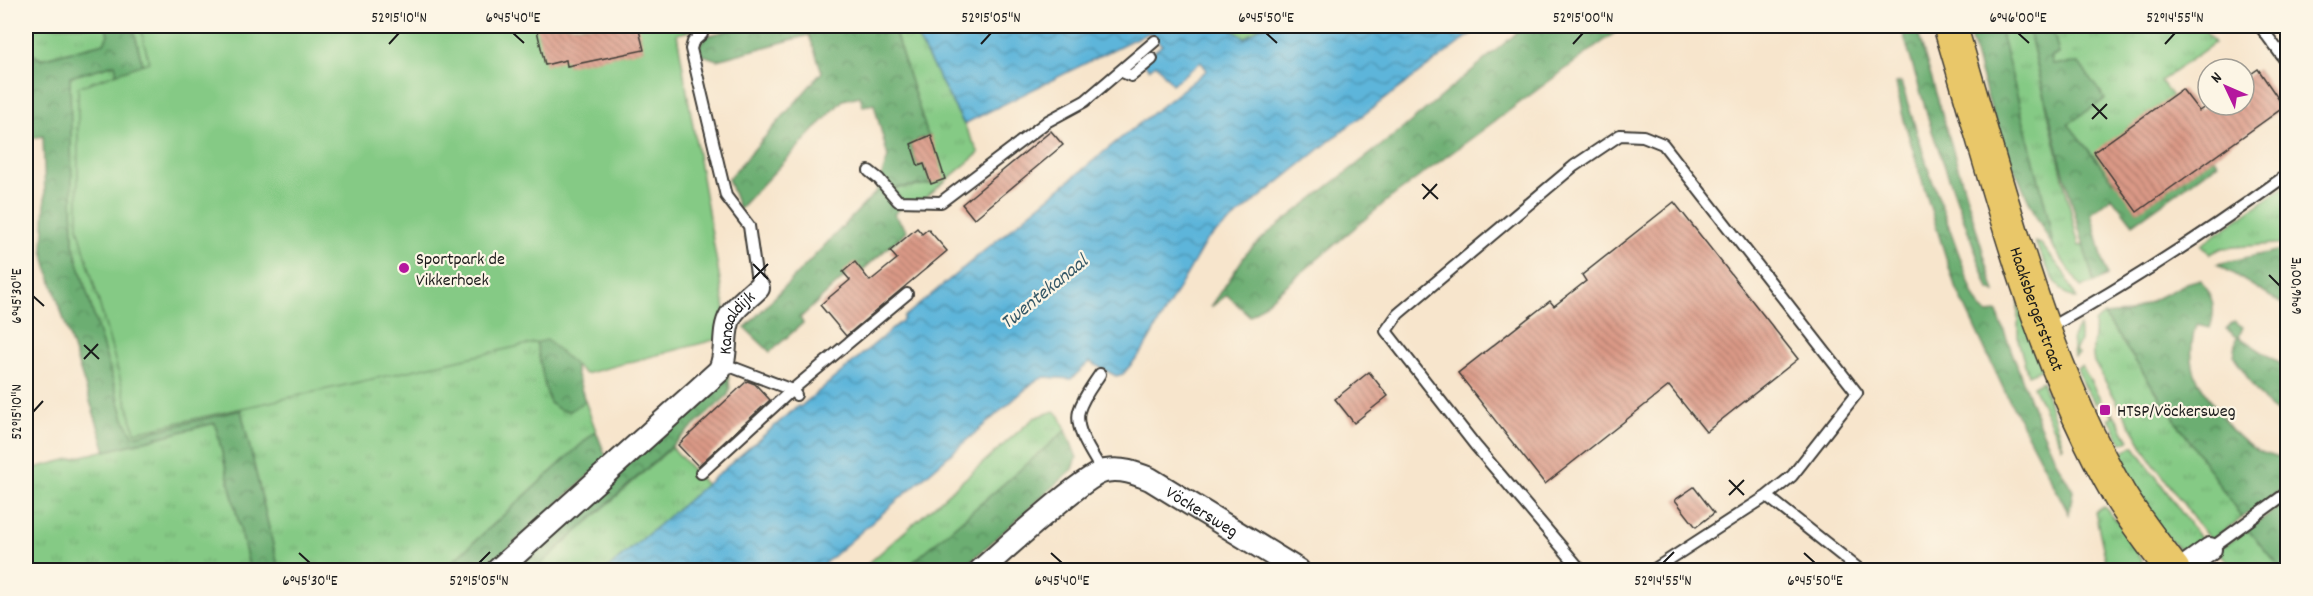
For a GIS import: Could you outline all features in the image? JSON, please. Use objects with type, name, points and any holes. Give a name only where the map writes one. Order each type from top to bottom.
[{"type":"main road","name":"Haaksbergerstraat","points":[[1950,26],[2023,267],[2064,384],[2121,497],[2173,570]]},
{"type":"street","name":"Kanaaldijk","points":[[498,570],[719,371],[724,364],[731,316],[758,288]]},
{"type":"street","points":[[981,570],[1080,485],[1102,471]]},
{"type":"street","name":"Vöckersweg","points":[[1102,471],[1131,471],[1150,479],[1298,570]]},
{"type":"street","points":[[2181,570],[2210,549]]},
{"type":"lane","points":[[2260,26],[2288,64]]},
{"type":"lane","name":"Kanaaldijk","points":[[702,34],[693,42],[692,55],[726,196],[749,226],[758,288]]},
{"type":"lane","points":[[869,171],[898,201],[941,202],[1048,121],[1085,101],[1155,41]]},
{"type":"lane","points":[[1120,71],[1131,76],[1152,59]]},
{"type":"lane","points":[[1581,570],[1475,445],[1386,331],[1398,314],[1574,166],[1620,135],[1643,136],[1663,144],[1857,393],[1792,476],[1767,496],[1653,570]]},
{"type":"lane","points":[[2044,330],[2090,306],[2229,217],[2288,174]]},
{"type":"lane","points":[[701,473],[907,294]]},
{"type":"lane","points":[[724,364],[794,393]]},
{"type":"lane","points":[[1100,374],[1084,399],[1078,418],[1080,428],[1102,471]]},
{"type":"lane","points":[[2210,549],[2288,492]]},
{"type":"lane","points":[[1767,496],[1860,570]]},
{"type":"green space","points":[[26,26],[106,26],[108,35],[104,43],[40,59],[34,55],[26,56]]},
{"type":"green space","points":[[106,26],[133,26],[148,88],[123,103],[115,64],[70,77],[73,245],[124,419],[133,436],[241,410],[279,570],[250,570],[215,423],[106,451],[47,267],[43,250],[45,198],[43,136],[26,140],[26,56],[34,55],[41,59],[104,43],[108,35]]},
{"type":"green space","name":"Sportpark de Vikkerhoek","points":[[133,26],[467,26],[570,411],[585,401],[596,431],[451,563],[419,570],[279,570],[241,411],[133,436],[124,419],[73,245],[69,91],[70,77],[115,64],[148,88]]},
{"type":"green space","name":"Sportpark de Vikkerhoek","points":[[140,26],[709,26],[677,34],[725,309],[718,339],[585,374],[547,340],[135,432],[78,227],[78,87],[149,62]]},
{"type":"green space","points":[[745,26],[893,26],[928,136],[917,140],[918,145],[912,147],[918,165],[924,164],[931,184],[892,188],[905,205],[894,214],[907,231],[856,276],[851,271],[800,318],[803,323],[770,352],[745,328],[876,192],[888,157],[874,104],[863,106],[860,96],[843,100],[739,209],[728,179],[822,72],[809,35],[717,60],[697,53],[696,49],[706,36]]},
{"type":"green space","points":[[893,26],[911,26],[979,153],[914,207],[905,205],[891,189],[931,184],[930,135],[928,136]]},
{"type":"green space","points":[[1225,26],[1262,26],[1245,38]]},
{"type":"green space","points":[[1525,26],[1624,26],[1389,199],[1250,316],[1227,295],[1211,307],[1246,254],[1267,234],[1401,130]]},
{"type":"green space","points":[[1901,26],[1916,26],[1995,292],[1989,289],[1932,131]]},
{"type":"green space","points":[[1967,26],[1999,26],[2047,212],[2053,247],[1998,134]]},
{"type":"green space","points":[[1999,26],[2028,26],[2079,246],[2084,245],[2094,283],[2081,287],[2053,247],[2047,212]]},
{"type":"green space","points":[[2028,26],[2052,26],[2059,54],[2051,57],[2053,64],[2079,63],[2105,99],[2068,124],[2113,181],[2135,168],[2210,152],[2218,163],[2133,224],[2112,197],[2091,213],[2107,276],[2094,283],[2061,163]]},
{"type":"green space","points":[[2052,26],[2202,26],[2214,43],[2161,81],[2210,152],[2113,181],[2068,124],[2105,99],[2053,64],[2051,57],[2059,54]]},
{"type":"green space","points":[[1901,82],[1930,174],[1974,296],[1981,308],[1988,313],[1997,312],[2037,419],[2073,491],[2069,514],[2006,394],[1954,283],[1902,113],[1896,83]]},
{"type":"green space","points":[[525,142],[577,375],[585,401],[570,411],[560,410],[550,403],[533,326]]},
{"type":"green space","points":[[2287,185],[2287,243],[2222,248],[2210,254],[2201,245]]},
{"type":"green space","points":[[2035,242],[2041,244],[2064,273],[2077,299],[2063,291],[2057,284]]},
{"type":"green space","points":[[2280,250],[2287,253],[2287,307],[2217,264]]},
{"type":"green space","points":[[2200,279],[2213,302],[2213,314],[2210,328],[2196,325],[2192,356],[2197,379],[2222,417],[2242,440],[2259,451],[2278,458],[2287,458],[2287,485],[2242,518],[2104,315],[2128,313],[2187,283]]},
{"type":"green space","points":[[2018,301],[2043,369],[2028,375],[2018,340]]},
{"type":"green space","points":[[2104,315],[2242,518],[2210,540],[2149,457],[2094,362],[2094,323]]},
{"type":"green space","points":[[2234,321],[2243,327],[2239,337],[2287,368],[2287,413],[2281,414],[2270,408],[2234,356],[2237,337],[2226,329]]},
{"type":"green space","points":[[2080,326],[2080,341],[2075,351],[2078,354],[2074,357],[2072,337]]},
{"type":"green space","points":[[2082,366],[2101,400],[2095,404],[2083,385],[2077,368]]},
{"type":"green space","points":[[728,374],[730,389],[728,395],[534,570],[510,570]]},
{"type":"green space","points":[[2042,381],[2063,446],[2062,447],[2033,386]]},
{"type":"green space","points":[[2108,406],[2129,440],[2122,443],[2109,418],[2113,416]]},
{"type":"green space","points":[[1054,411],[1060,416],[1066,430],[904,570],[861,570],[1034,418]]},
{"type":"green space","points":[[215,423],[250,570],[26,570],[26,470]]},
{"type":"green space","points":[[1066,430],[1077,458],[1073,469],[961,570],[904,570]]},
{"type":"green space","points":[[596,431],[607,459],[484,570],[419,570],[451,563]]},
{"type":"green space","points":[[2134,446],[2204,544],[2189,553],[2179,549],[2159,526],[2120,453]]},
{"type":"green space","points":[[672,447],[706,485],[606,570],[534,570]]},
{"type":"green space","points":[[2284,502],[2288,506],[2287,570],[2282,570],[2248,530]]},
{"type":"green space","points":[[2104,507],[2120,524],[2147,570],[2108,570],[2095,512]]},
{"type":"green space","points":[[2248,530],[2282,570],[2233,570],[2218,550]]},
{"type":"water","name":"Twentekanaal","points":[[911,26],[1225,26],[1245,38],[1262,26],[1482,26],[1342,131],[1206,241],[1142,352],[1123,374],[1116,376],[1090,362],[1071,379],[1045,377],[1035,381],[817,570],[606,570],[904,317],[1207,70],[1201,62],[1172,84],[1156,64],[1149,69],[1142,61],[1162,45],[1149,33],[964,124]]},
{"type":"building","points":[[536,26],[638,26],[644,50],[567,66],[566,60],[545,65]]},
{"type":"building","points":[[2258,69],[2284,107],[2137,212],[2094,152],[2182,89],[2196,107],[2196,117],[2256,117],[2256,70]]},
{"type":"building","points":[[1051,131],[1063,145],[974,219],[962,204]]},
{"type":"building","points":[[931,135],[945,179],[931,184],[924,164],[918,166],[911,144]]},
{"type":"building","points":[[1674,202],[1798,359],[1706,432],[1669,386],[1545,484],[1458,373],[1550,301],[1554,306],[1586,281],[1582,275]]},
{"type":"building","points":[[917,228],[922,234],[928,229],[947,251],[846,336],[820,305],[850,280],[843,272],[855,262],[870,281],[897,259],[890,251]]},
{"type":"building","points":[[1369,372],[1388,396],[1354,423],[1335,399]]},
{"type":"building","points":[[747,381],[755,384],[770,400],[698,466],[678,445]]},
{"type":"building","points":[[1694,487],[1714,513],[1696,527],[1675,500]]},
{"type":"waterway","points":[[823,566],[827,570]]},
{"type":"place","name":"Sportpark de Vikkerhoek","points":[[404,268]]},
{"type":"place","name":"HTSP/Vöckersweg","points":[[2105,410]]}]
